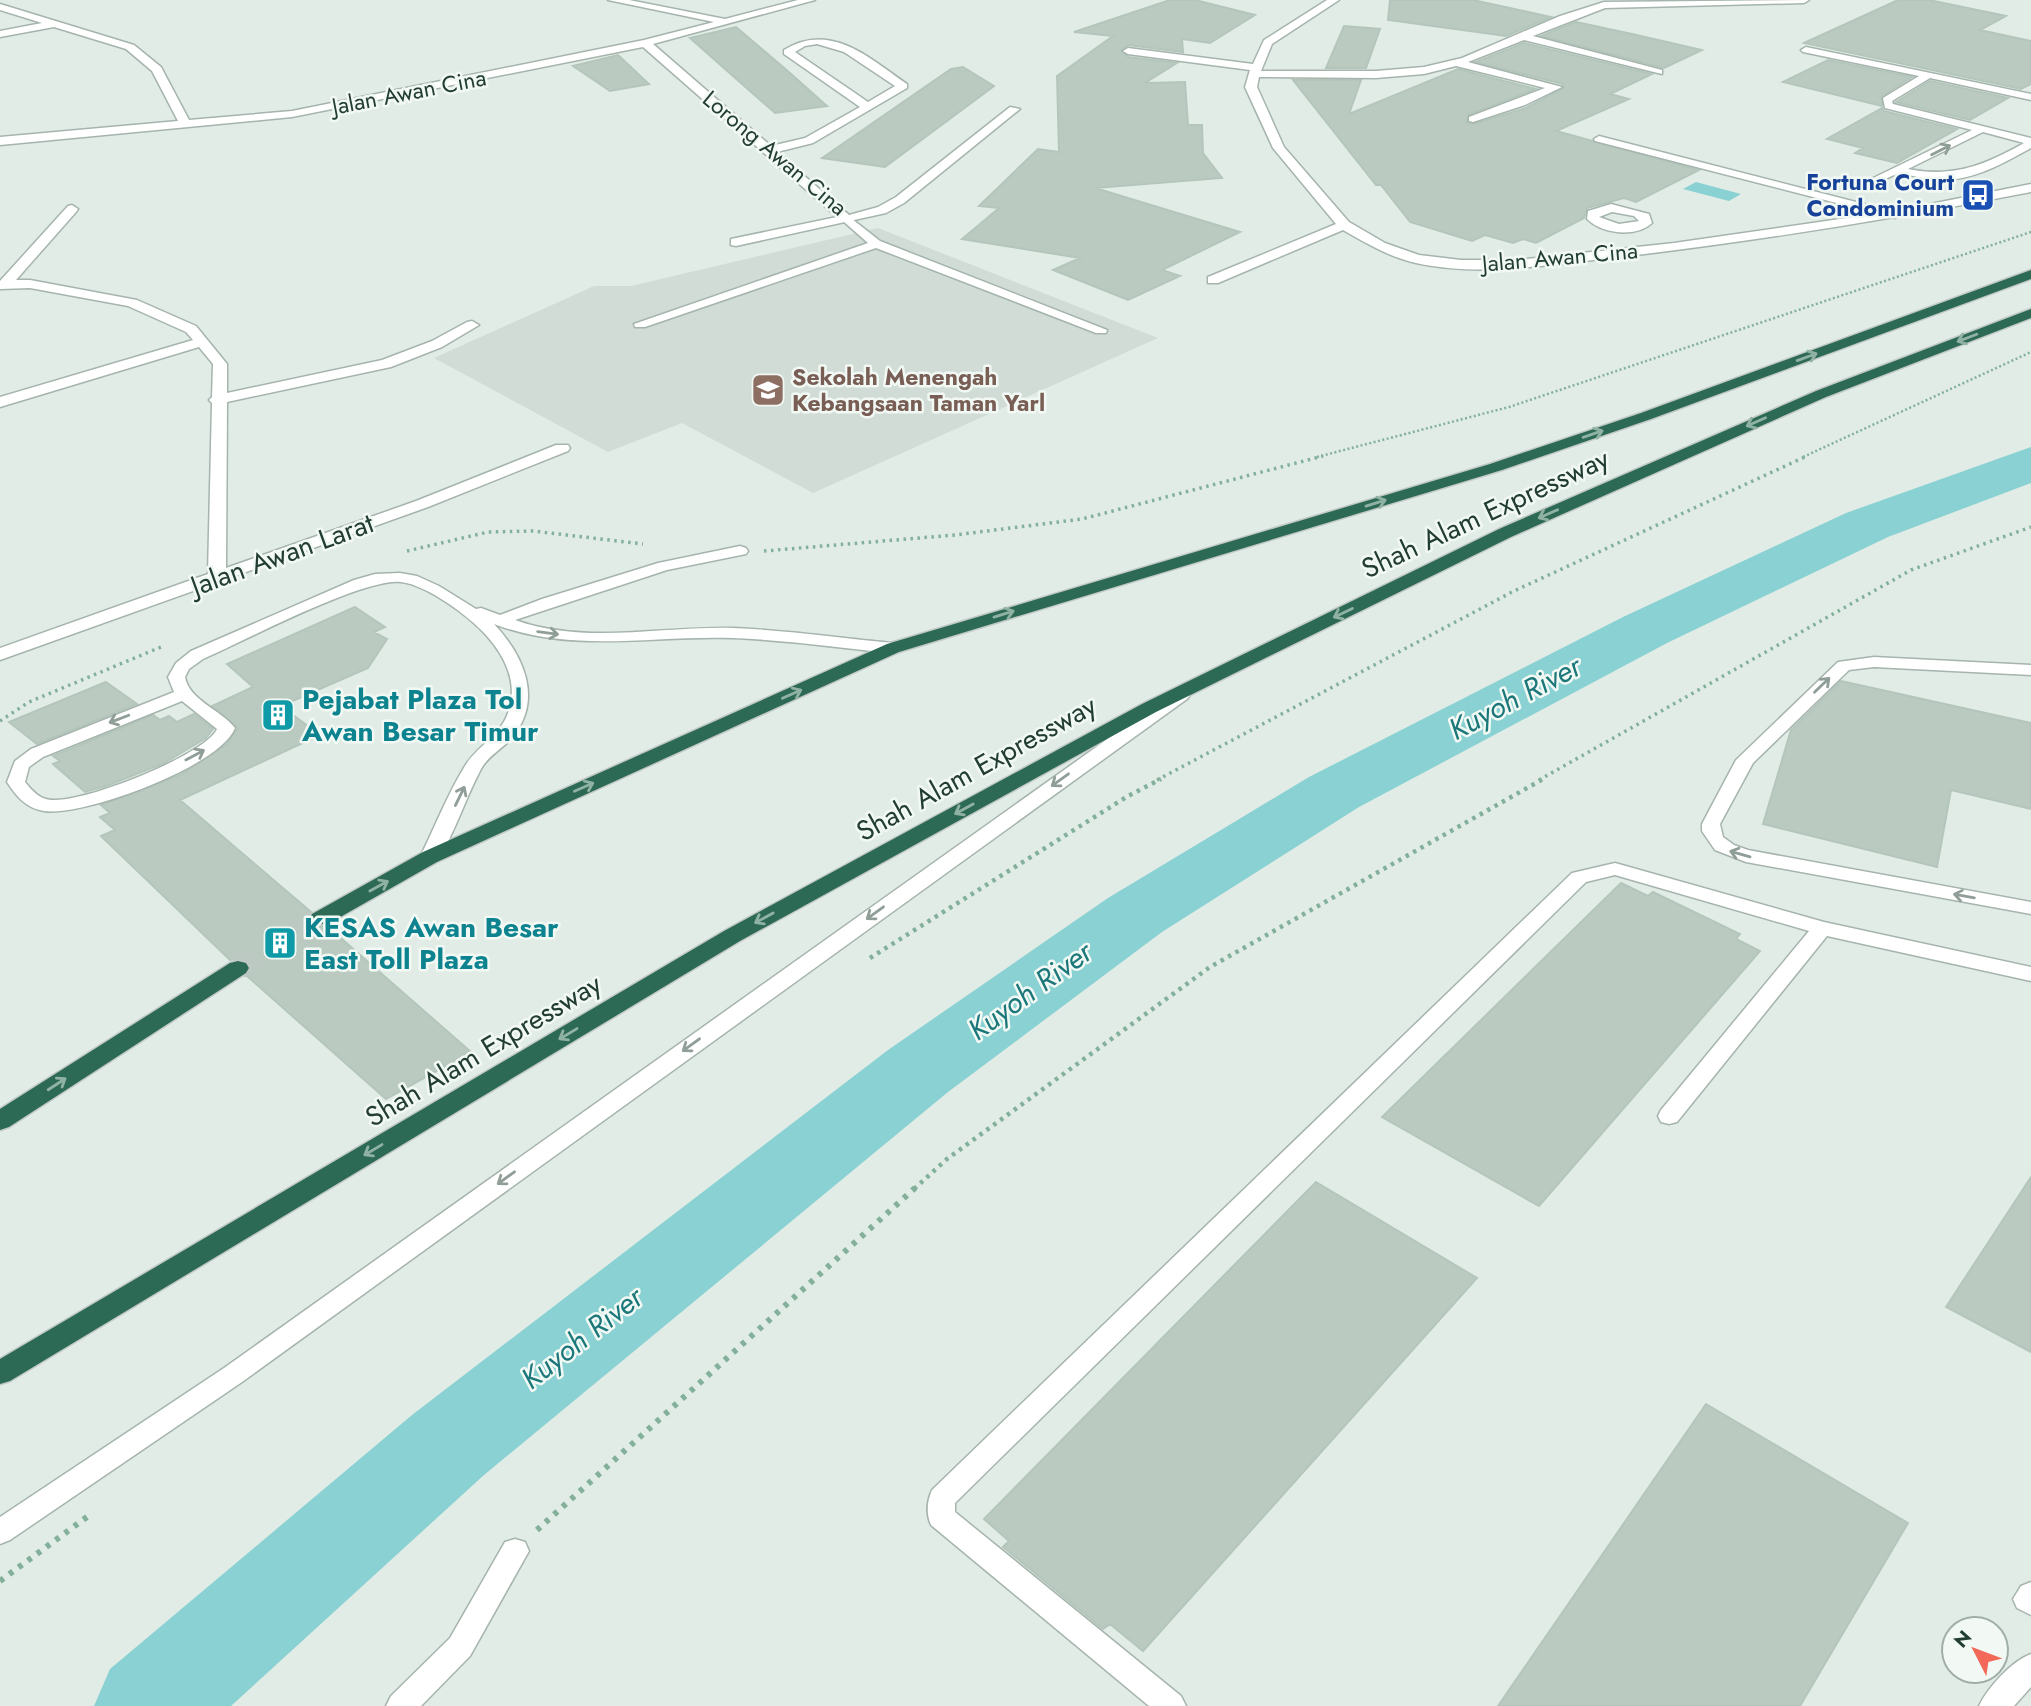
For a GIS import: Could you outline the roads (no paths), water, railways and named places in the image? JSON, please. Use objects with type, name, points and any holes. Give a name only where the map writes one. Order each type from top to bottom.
[{"type":"highway","name":"Shah Alam Expressway","points":[[320,919],[430,857],[894,648],[1496,467],[1646,416],[2031,274]]},
{"type":"highway","name":"Shah Alam Expressway","points":[[0,1373],[732,936],[1137,714],[1505,533],[1821,394],[2031,313]]},
{"type":"highway","points":[[0,1121],[238,968]]},
{"type":"street","points":[[613,0],[726,21]]},
{"type":"street","name":"Jalan Awan Cina","points":[[0,141],[292,114],[467,81],[645,43],[810,0]]},
{"type":"street","points":[[1255,71],[1268,42],[1334,0]]},
{"type":"street","points":[[1128,51],[1255,71],[1394,73],[1457,63],[1580,12],[1604,5],[1804,0]]},
{"type":"street","points":[[0,7],[130,47],[157,69],[185,124]]},
{"type":"street","points":[[0,34],[56,24]]},
{"type":"street","points":[[1522,36],[1658,72]]},
{"type":"street","points":[[770,150],[809,141],[868,107],[902,86],[838,44],[818,41],[794,46],[788,51],[868,107]]},
{"type":"street","name":"Lorong Awan Cina","points":[[645,43],[847,219],[882,210],[900,200],[1014,109]]},
{"type":"street","points":[[1457,63],[1556,87],[1521,103],[1473,118]]},
{"type":"street","name":"Jalan Awan Cina","points":[[1255,71],[1251,87],[1279,148],[1344,225],[1380,246],[1404,254],[1461,264],[1517,264],[1674,247],[1895,215],[2031,188]]},
{"type":"street","points":[[3,285],[72,209]]},
{"type":"street","points":[[736,242],[847,219]]},
{"type":"street","points":[[1213,280],[1344,225]]},
{"type":"street","points":[[1639,227],[1674,247]]},
{"type":"street","points":[[3,285],[30,284],[132,303],[191,329],[220,364],[217,578]]},
{"type":"street","points":[[218,400],[386,364],[437,344],[472,325]]},
{"type":"street","points":[[0,402],[201,342]]},
{"type":"street","name":"Jalan Awan Larat","points":[[0,654],[422,504],[562,448]]},
{"type":"lane","points":[[1806,50],[2031,97]]},
{"type":"lane","points":[[1928,75],[1887,100],[1889,106],[2031,140]]},
{"type":"lane","points":[[1869,184],[1983,128]]},
{"type":"lane","points":[[1599,139],[1895,215]]},
{"type":"lane","points":[[1900,171],[1924,177],[1951,177],[1986,169],[2031,140]]},
{"type":"lane","points":[[847,219],[876,244],[1101,330]]},
{"type":"lane","points":[[640,324],[876,244]]},
{"type":"lane","points":[[500,620],[548,601],[664,566],[740,551]]},
{"type":"lane","points":[[183,695],[37,753],[21,765],[16,782],[26,796],[44,805],[69,806],[93,802],[192,757],[223,736],[226,728],[219,719],[183,695],[176,676],[181,665],[197,655],[360,583],[381,576],[399,575],[417,580],[460,605],[502,639],[517,670],[521,701],[507,731],[476,763],[430,857]]},
{"type":"lane","points":[[460,605],[545,634],[604,638],[735,633],[894,648]]},
{"type":"lane","points":[[2031,670],[1874,662],[1844,666],[1745,760],[1711,824],[1710,833],[1723,847],[1745,856],[2031,908]]},
{"type":"lane","points":[[0,1531],[233,1375],[1067,775],[1197,685]]},
{"type":"lane","points":[[1171,1706],[941,1517],[942,1498],[1579,877],[1615,869],[1822,928],[2031,974]]},
{"type":"lane","points":[[1668,1116],[1822,928]]},
{"type":"lane","points":[[401,1706],[460,1647],[514,1551]]},
{"type":"lane","points":[[2031,1595],[2027,1599],[2031,1602]]},
{"type":"lane","points":[[1994,1706],[2031,1667]]},
{"type":"water","points":[[1696,182],[1741,194],[1729,201],[1683,189]]},
{"type":"waterway","name":"Kuyoh River","points":[[150,1706],[448,1445],[918,1071],[1135,915],[1334,792],[1645,630],[1867,525],[2031,464]]},
{"type":"tunnel","points":[[238,968],[272,944],[320,919]]},
{"type":"place","name":"Fortuna Court Condominium","points":[[1978,195]]},
{"type":"place","name":"Sekolah Menengah Kebangsaan Taman Yarl","points":[[768,390]]},
{"type":"place","name":"Pejabat Plaza Tol Awan Besar Timur","points":[[278,715]]},
{"type":"place","name":"KESAS Awan Besar East Toll Plaza","points":[[280,943]]}]
